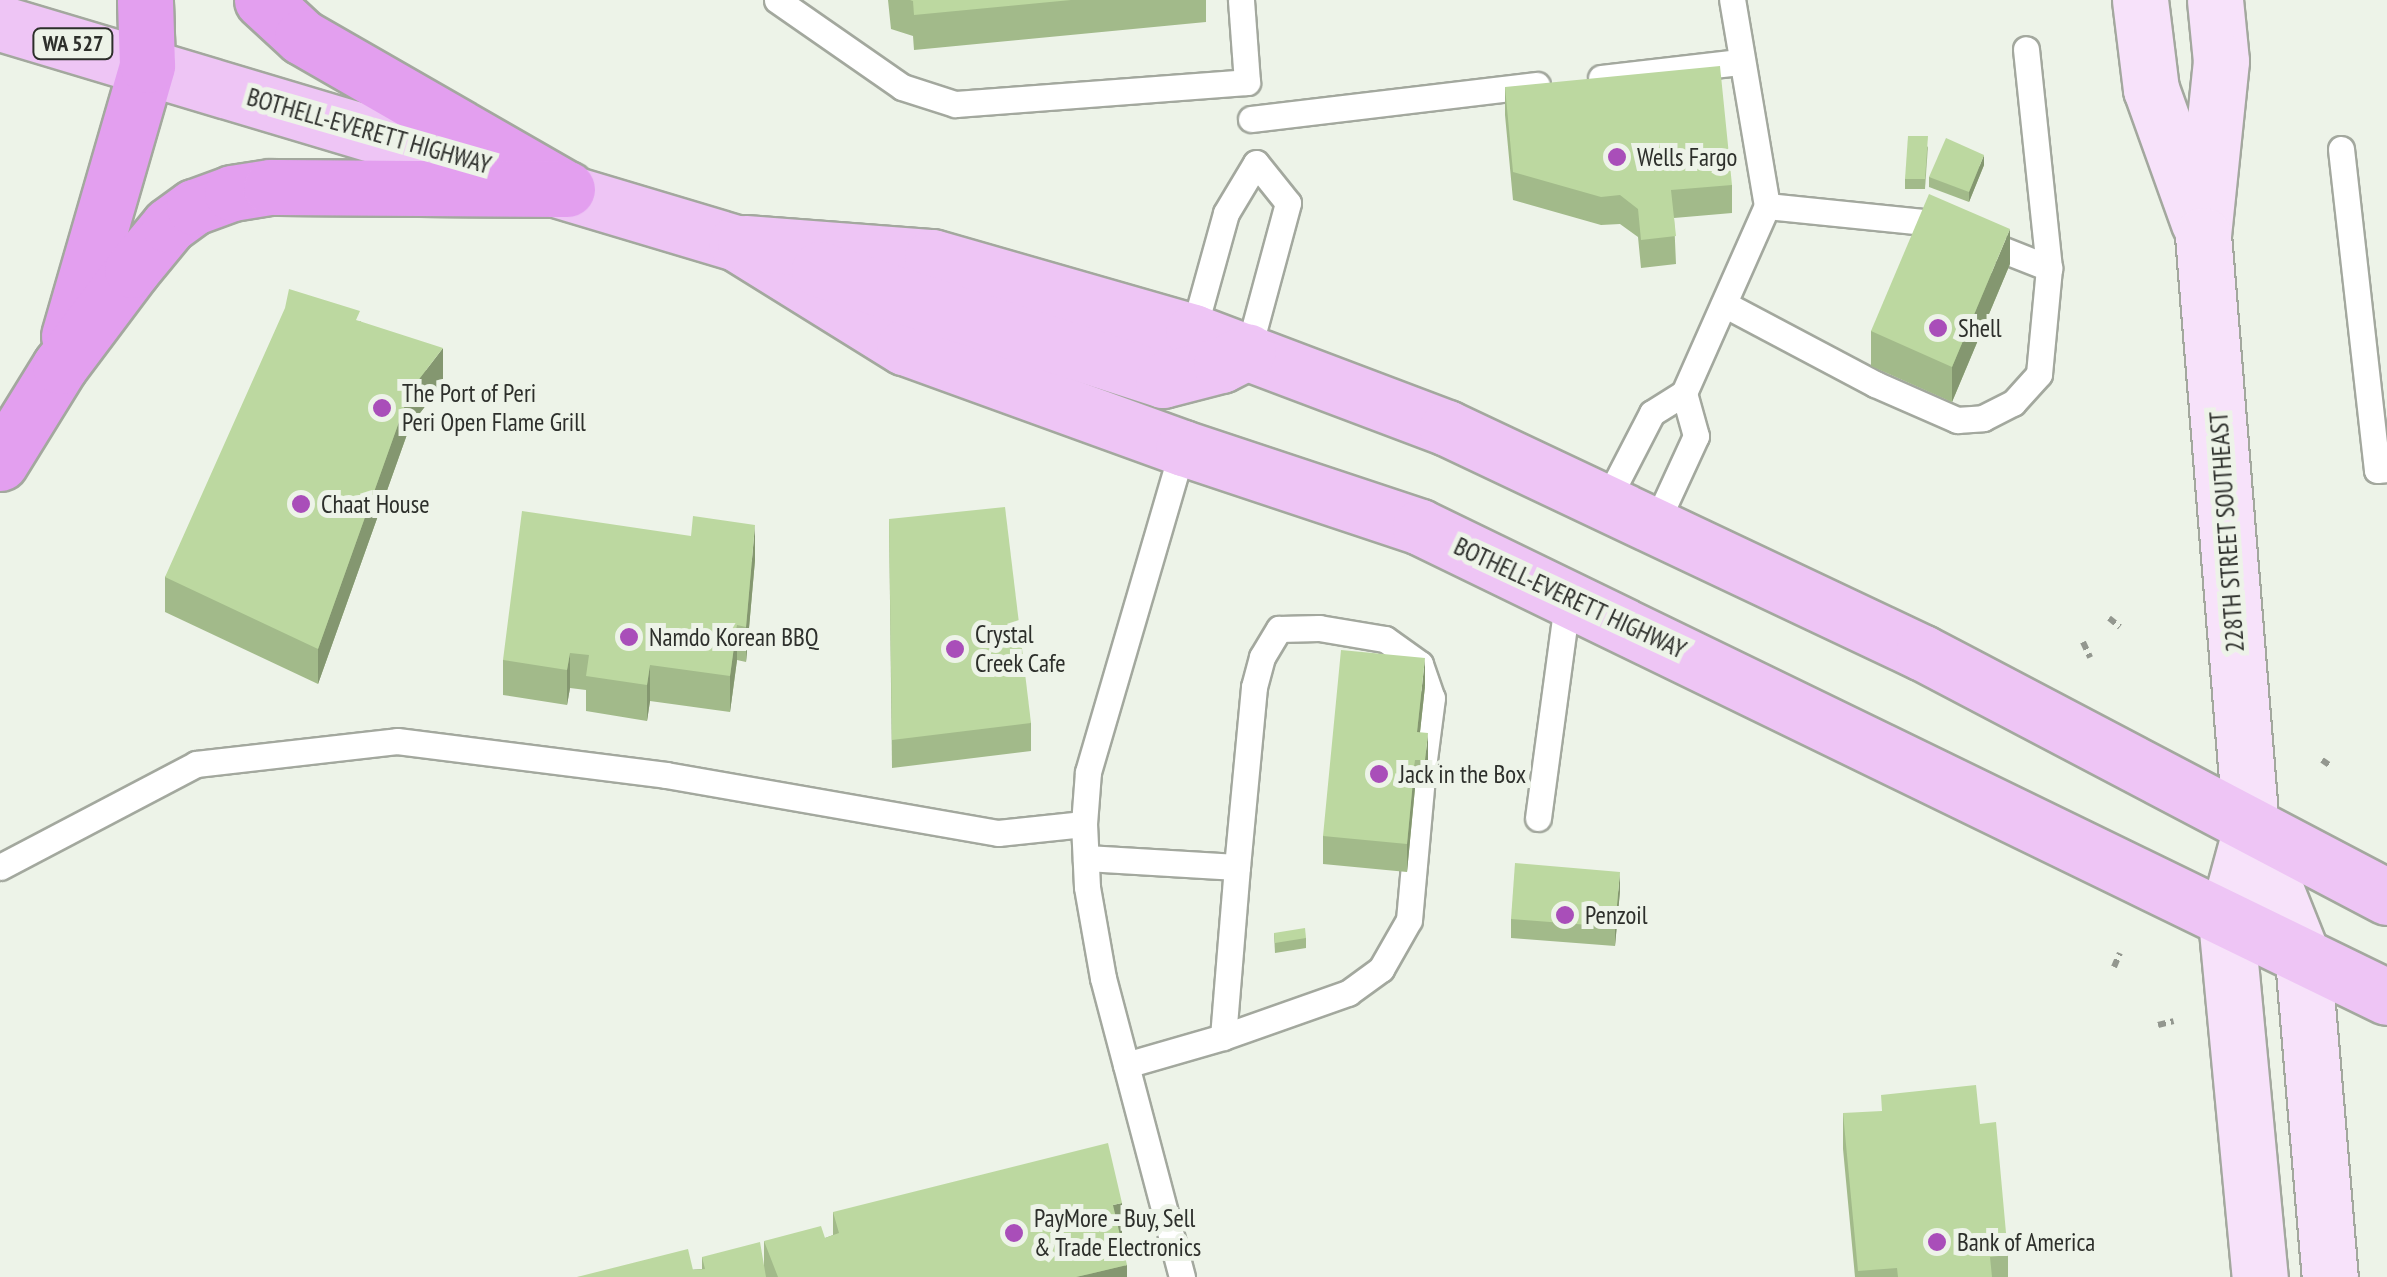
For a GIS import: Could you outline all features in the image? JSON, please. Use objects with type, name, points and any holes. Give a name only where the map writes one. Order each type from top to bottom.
[{"type":"highway","points":[[60,366],[147,65],[145,0]]},
{"type":"highway","points":[[262,0],[302,37],[567,189]]},
{"type":"highway","points":[[0,463],[60,366],[169,225],[194,207],[232,193],[319,186],[567,189]]},
{"type":"main road","name":"228TH STREET SOUTHEAST","points":[[2140,0],[2151,89],[2203,236]]},
{"type":"main road","points":[[2176,0],[2185,112],[2203,236]]},
{"type":"main road","name":"228TH STREET SOUTHEAST","points":[[2215,0],[2221,61],[2203,236],[2251,828],[2303,958],[2330,1277]]},
{"type":"main road","name":"BOTHELL-EVERETT HIGHWAY","points":[[0,23],[567,189],[736,243],[932,256],[1193,332],[1248,352],[1447,428],[1923,653],[2387,897]]},
{"type":"main road","name":"BOTHELL-EVERETT HIGHWAY","points":[[736,243],[904,347],[1183,448],[1420,527],[2387,997]]},
{"type":"main road","points":[[736,243],[1164,380],[1222,366],[1248,352]]},
{"type":"main road","name":"228TH STREET SOUTHEAST","points":[[2251,828],[2226,920],[2260,1277]]},
{"type":"lane","points":[[776,0],[902,86],[955,104],[1247,82]]},
{"type":"lane","points":[[1241,0],[1256,163],[1288,202],[1248,352]]},
{"type":"lane","points":[[1606,502],[1652,412],[1684,393],[1767,206],[1732,0]]},
{"type":"lane","points":[[1724,304],[1874,384],[1957,420],[1983,418],[2013,403],[2039,374],[2049,268],[2026,50]]},
{"type":"lane","points":[[1251,119],[1740,62]]},
{"type":"lane","points":[[2341,149],[2377,470],[2387,469]]},
{"type":"lane","points":[[1193,332],[1226,213],[1256,163]]},
{"type":"lane","points":[[1767,206],[1935,223],[2049,268]]},
{"type":"lane","points":[[1655,525],[1696,436],[1684,393]]},
{"type":"lane","points":[[1182,1277],[1104,978],[1084,824],[1088,772],[1183,448]]},
{"type":"lane","points":[[1538,818],[1568,597]]},
{"type":"lane","points":[[1223,1037],[1254,687],[1262,656],[1279,629],[1319,628],[1384,640],[1420,664],[1432,698],[1424,760]]},
{"type":"lane","points":[[0,867],[196,764],[397,741],[666,775],[998,833],[1084,824]]},
{"type":"lane","points":[[1126,1065],[1223,1037],[1348,993],[1381,968],[1409,920],[1421,788]]},
{"type":"lane","points":[[1086,858],[1237,866]]},
{"type":"path","points":[[2108,618],[2120,627]]},
{"type":"path","points":[[2083,642],[2090,656]]},
{"type":"path","points":[[2322,760],[2331,766]]},
{"type":"path","points":[[2114,967],[2120,953]]},
{"type":"path","points":[[2158,1025],[2174,1020]]},
{"type":"building","points":[[910,0],[1071,0],[914,15]]},
{"type":"building","name":"Wells Fargo","points":[[1720,66],[1732,185],[1671,190],[1676,236],[1641,240],[1638,209],[1620,195],[1601,197],[1513,172],[1505,87]]},
{"type":"building","points":[[1908,136],[1928,136],[1925,179],[1905,179]]},
{"type":"building","points":[[1946,138],[1984,155],[1969,192],[1929,177]]},
{"type":"building","points":[[1929,194],[2010,229],[1952,367],[1871,331]]},
{"type":"building","points":[[289,289],[360,311],[356,320],[443,348],[410,391],[318,649],[165,577],[285,308]]},
{"type":"building","name":"Crystal Creek Cafe","points":[[1005,507],[1031,723],[892,740],[889,519]]},
{"type":"building","points":[[522,511],[691,536],[693,516],[755,525],[746,627],[737,625],[730,676],[650,665],[647,685],[586,676],[589,655],[570,653],[567,670],[503,660]]},
{"type":"building","name":"Jack in the Box","points":[[1341,650],[1425,658],[1417,732],[1428,733],[1425,760],[1415,760],[1407,844],[1323,836]]},
{"type":"building","name":"Penzoil","points":[[1515,863],[1620,872],[1615,927],[1511,919]]},
{"type":"building","points":[[1305,928],[1306,938],[1275,943],[1274,933]]},
{"type":"building","points":[[1976,1085],[1980,1124],[1996,1122],[2008,1255],[1990,1257],[1992,1277],[1898,1277],[1897,1268],[1858,1271],[1843,1113],[1882,1111],[1881,1095]]},
{"type":"building","points":[[1108,1143],[1122,1203],[1113,1205],[1127,1265],[1076,1277],[778,1277],[764,1241],[821,1226],[825,1238],[839,1233],[833,1212]]},
{"type":"building","points":[[760,1242],[766,1277],[577,1277],[688,1249],[693,1270],[705,1269],[702,1257]]},
{"type":"place","name":"Wells Fargo","points":[[1617,157]]},
{"type":"place","name":"Shell","points":[[1938,328]]},
{"type":"place","name":"The Port of Peri Peri Open Flame Grill","points":[[382,408]]},
{"type":"place","name":"Chaat House","points":[[301,504]]},
{"type":"place","name":"Namdo Korean BBQ","points":[[629,637]]},
{"type":"place","name":"Crystal Creek Cafe","points":[[955,649]]},
{"type":"place","name":"Jack in the Box","points":[[1379,774]]},
{"type":"place","name":"Penzoil","points":[[1565,915]]},
{"type":"place","name":"PayMore - Buy, Sell & Trade Electronics","points":[[1014,1233]]},
{"type":"place","name":"Bank of America","points":[[1937,1242]]}]
